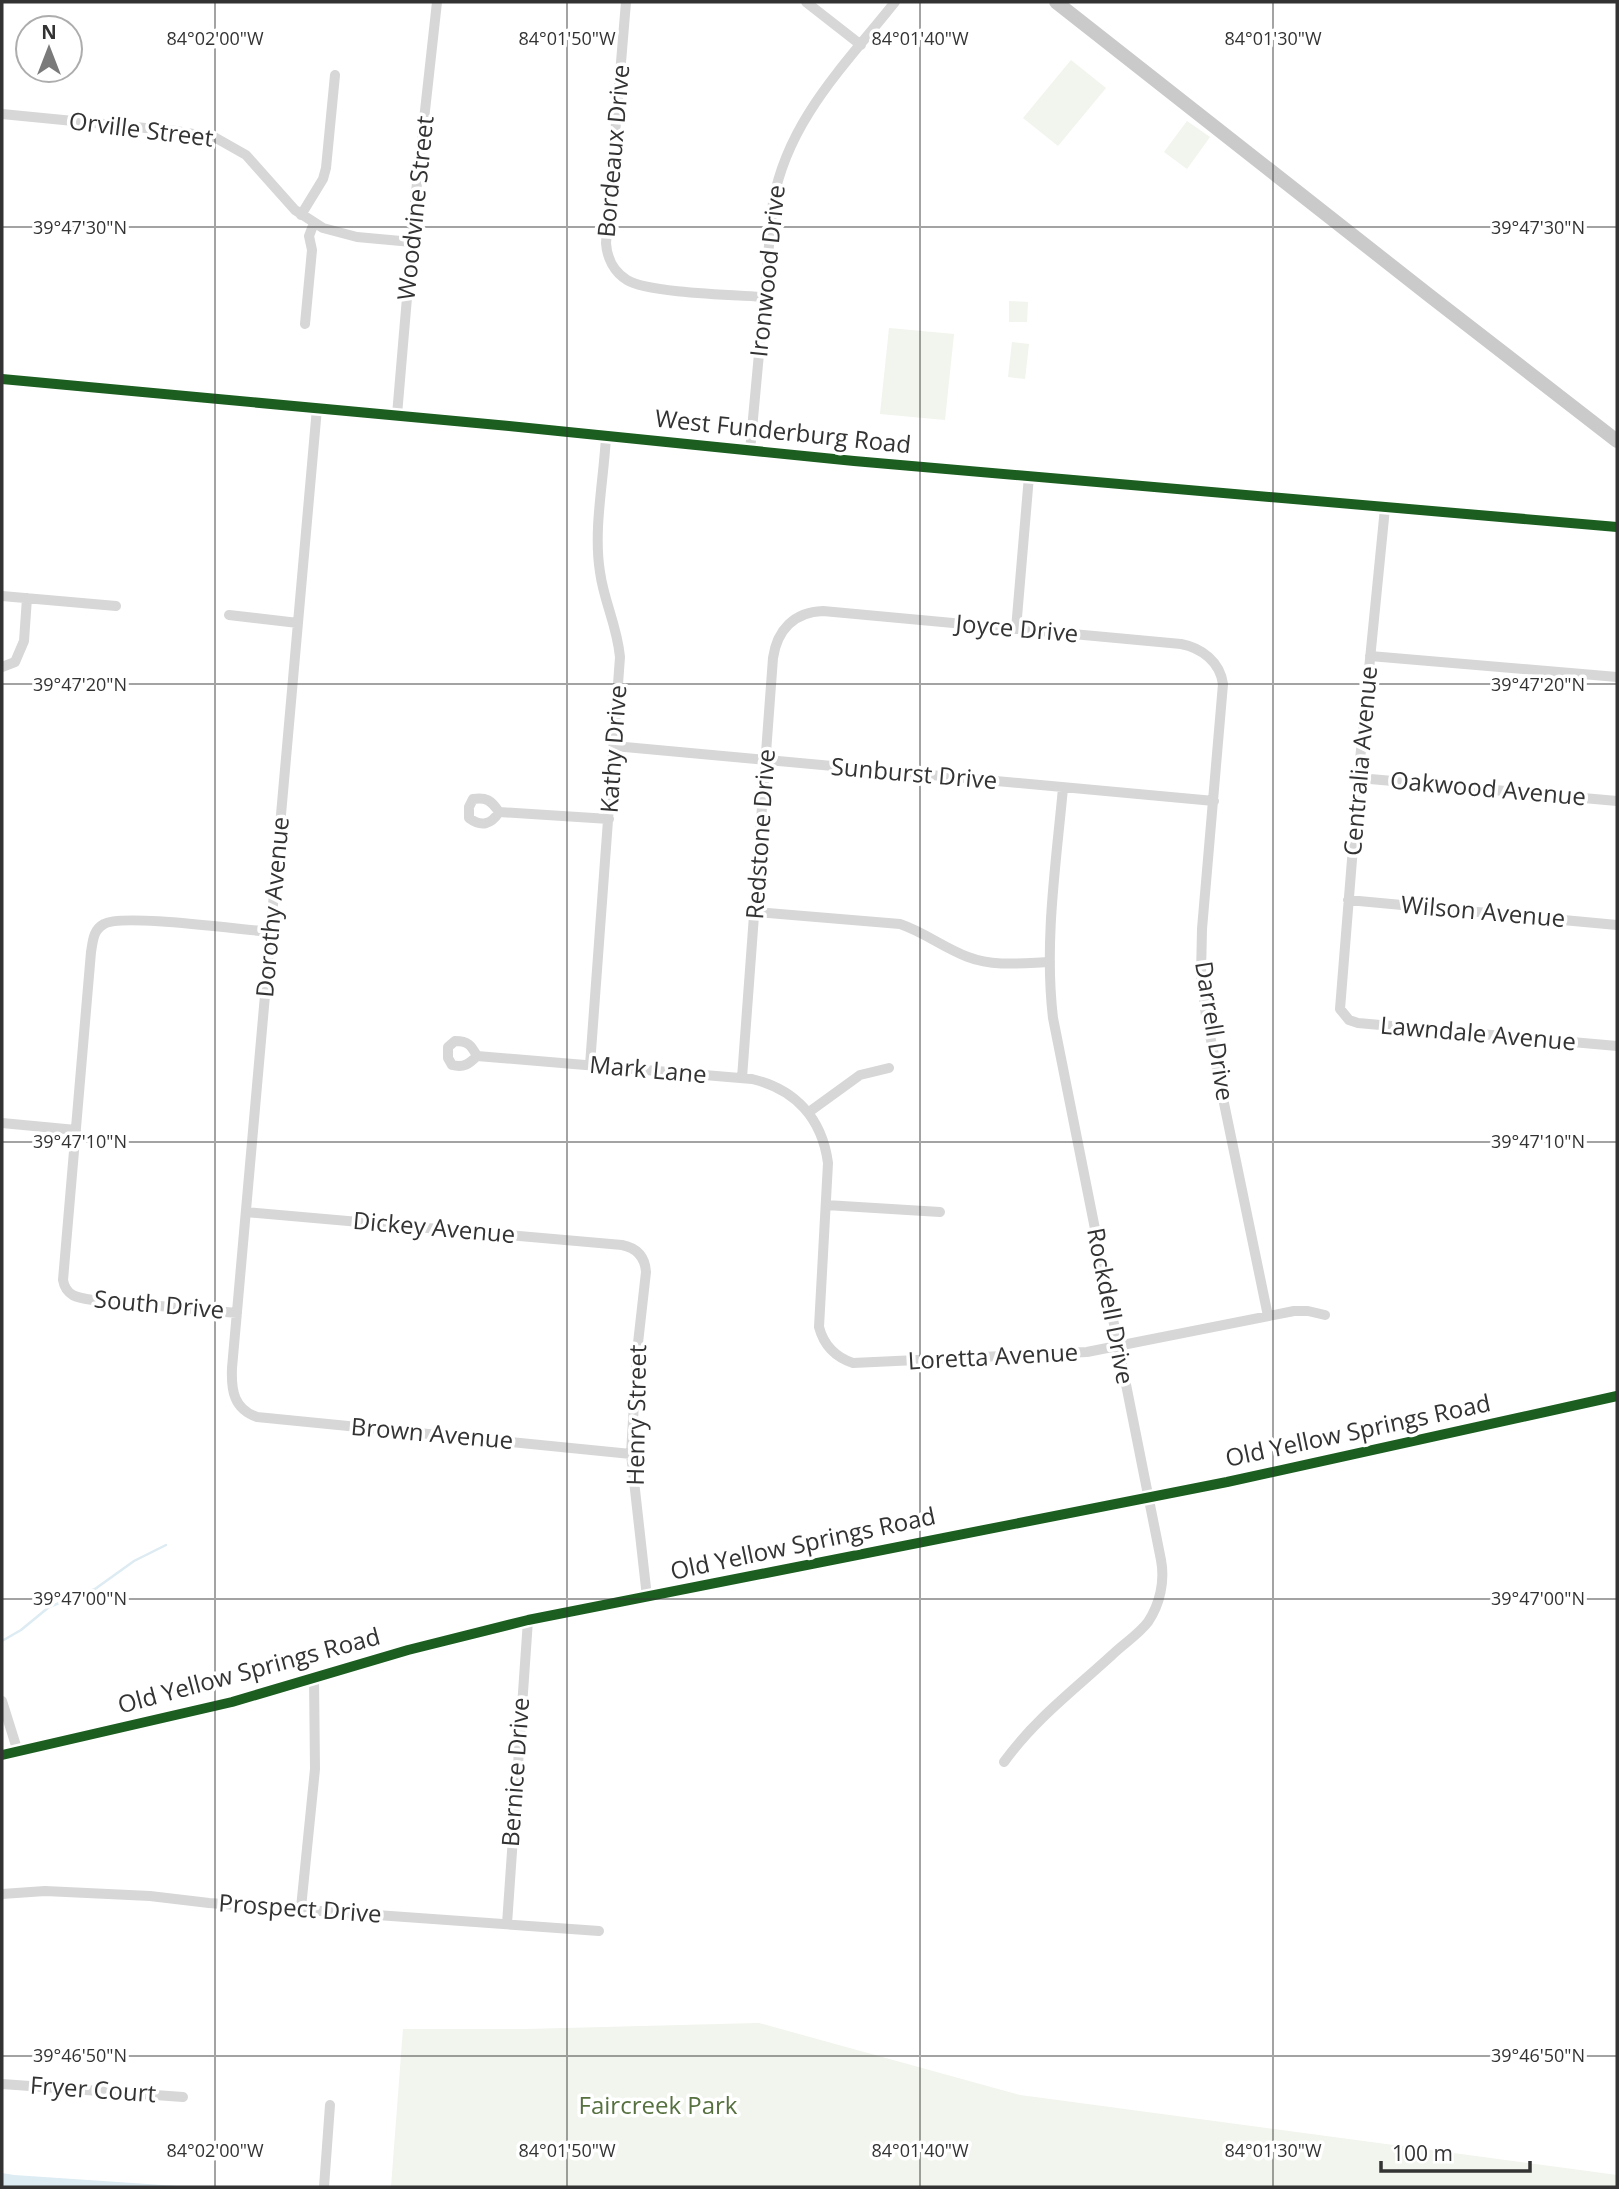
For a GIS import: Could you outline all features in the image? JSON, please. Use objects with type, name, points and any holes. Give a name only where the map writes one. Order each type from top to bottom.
[{"type":"main road","points":[[1056,2],[1617,441]]},
{"type":"street","name":"Woodvine Street","points":[[397,415],[437,2]]},
{"type":"street","name":"Bordeaux Drive","points":[[626,2],[606,243],[610,260],[620,275],[639,286],[764,298]]},
{"type":"street","points":[[806,2],[861,45]]},
{"type":"street","name":"Ironwood Drive","points":[[750,451],[773,202],[781,165],[806,116],[895,2]]},
{"type":"street","points":[[301,215],[326,168],[335,75]]},
{"type":"street","name":"Orville Street","points":[[2,114],[176,131],[216,138],[236,148],[254,162],[284,200],[314,223],[357,237],[412,242]]},
{"type":"street","points":[[305,324],[312,250],[309,236],[314,223]]},
{"type":"street","name":"West Funderburg Road","points":[[2,379],[750,451],[1617,527]]},
{"type":"street","name":"Dorothy Avenue","points":[[238,1405],[231,1384],[317,408]]},
{"type":"street","name":"Kathy Drive","points":[[590,1065],[619,647],[598,558],[606,436]]},
{"type":"street","points":[[1016,629],[1029,476]]},
{"type":"street","name":"Centralia Avenue","points":[[1342,1014],[1338,1002],[1385,508]]},
{"type":"street","points":[[2,596],[116,606]]},
{"type":"street","points":[[2,667],[15,662],[22,649],[27,598]]},
{"type":"street","name":"Joyce Drive","points":[[815,611],[1181,644],[1198,649],[1213,661]]},
{"type":"street","name":"Redstone Drive","points":[[742,1078],[773,658],[779,636],[786,626],[796,617],[815,611]]},
{"type":"street","points":[[229,615],[298,623]]},
{"type":"street","points":[[1370,656],[1617,677]]},
{"type":"street","name":"Darrell Drive","points":[[1213,661],[1221,673],[1223,684],[1202,929],[1202,985],[1268,1316]]},
{"type":"street","name":"Sunburst Drive","points":[[614,746],[1214,801]]},
{"type":"street","name":"Oakwood Avenue","points":[[1359,778],[1617,801]]},
{"type":"street","name":"Rockdell Drive","points":[[1004,1762],[1038,1721],[1143,1627],[1152,1614],[1160,1593],[1162,1568],[1055,1034],[1050,994],[1050,962],[1063,788]]},
{"type":"street","points":[[499,812],[609,819]]},
{"type":"street","name":"Wilson Avenue","points":[[1348,900],[1617,925]]},
{"type":"street","points":[[755,912],[900,924],[978,960],[999,963],[1050,962]]},
{"type":"street","points":[[2,1123],[76,1130],[94,936],[105,923],[130,920],[271,932]]},
{"type":"street","name":"Lawndale Avenue","points":[[1342,1014],[1358,1023],[1617,1046]]},
{"type":"street","name":"Mark Lane","points":[[477,1056],[742,1078],[779,1088],[809,1112]]},
{"type":"street","points":[[889,1068],[860,1075],[809,1112],[817,1123],[826,1149],[829,1176],[826,1205],[940,1212]]},
{"type":"street","name":"South Drive","points":[[76,1130],[63,1280],[68,1292],[81,1298],[237,1313]]},
{"type":"street","name":"Loretta Avenue","points":[[826,1205],[818,1320],[821,1335],[828,1348],[844,1360],[863,1364],[1087,1352],[1300,1310],[1325,1315]]},
{"type":"street","name":"Dickey Avenue","points":[[246,1212],[622,1245]]},
{"type":"street","name":"Henry Street","points":[[622,1245],[639,1253],[644,1260],[646,1272],[636,1352],[631,1454],[647,1597]]},
{"type":"street","name":"Old Yellow Springs Road","points":[[2,1755],[232,1702],[457,1636],[528,1619],[722,1583],[848,1555],[1148,1497],[1617,1396]]},
{"type":"street","name":"Brown Avenue","points":[[238,1405],[257,1417],[631,1454]]},
{"type":"street","name":"Bernice Drive","points":[[507,1924],[528,1619]]},
{"type":"street","points":[[301,1908],[315,1769],[314,1678]]},
{"type":"street","points":[[2,1701],[18,1752]]},
{"type":"street","name":"Prospect Drive","points":[[2,1894],[45,1892],[150,1896],[209,1903],[599,1931]]},
{"type":"street","name":"Fryer Court","points":[[2,2084],[183,2097]]},
{"type":"street","points":[[324,2187],[330,2105]]},
{"type":"green space","points":[[1071,60],[1106,88],[1058,146],[1023,118]]},
{"type":"green space","points":[[1187,121],[1210,137],[1187,169],[1164,152]]},
{"type":"green space","points":[[1009,301],[1028,302],[1027,322],[1009,322]]},
{"type":"green space","points":[[889,328],[954,334],[945,420],[880,414]]},
{"type":"green space","points":[[1012,342],[1029,344],[1025,379],[1008,377]]},
{"type":"green space","name":"Faircreek Park","points":[[759,2023],[1020,2095],[1617,2175],[1617,2187],[391,2187],[403,2029]]},
{"type":"shaded area","points":[[2,2173],[14,2175],[192,2187],[2,2187]]},
{"type":"waterway","points":[[2,1641],[21,1630],[49,1607],[95,1589],[134,1561],[166,1545]]},
{"type":"cycle path","points":[[2,379],[854,461],[1617,527]]},
{"type":"cycle path","points":[[2,1755],[232,1702],[408,1650],[528,1620],[1227,1482],[1617,1396]]}]
